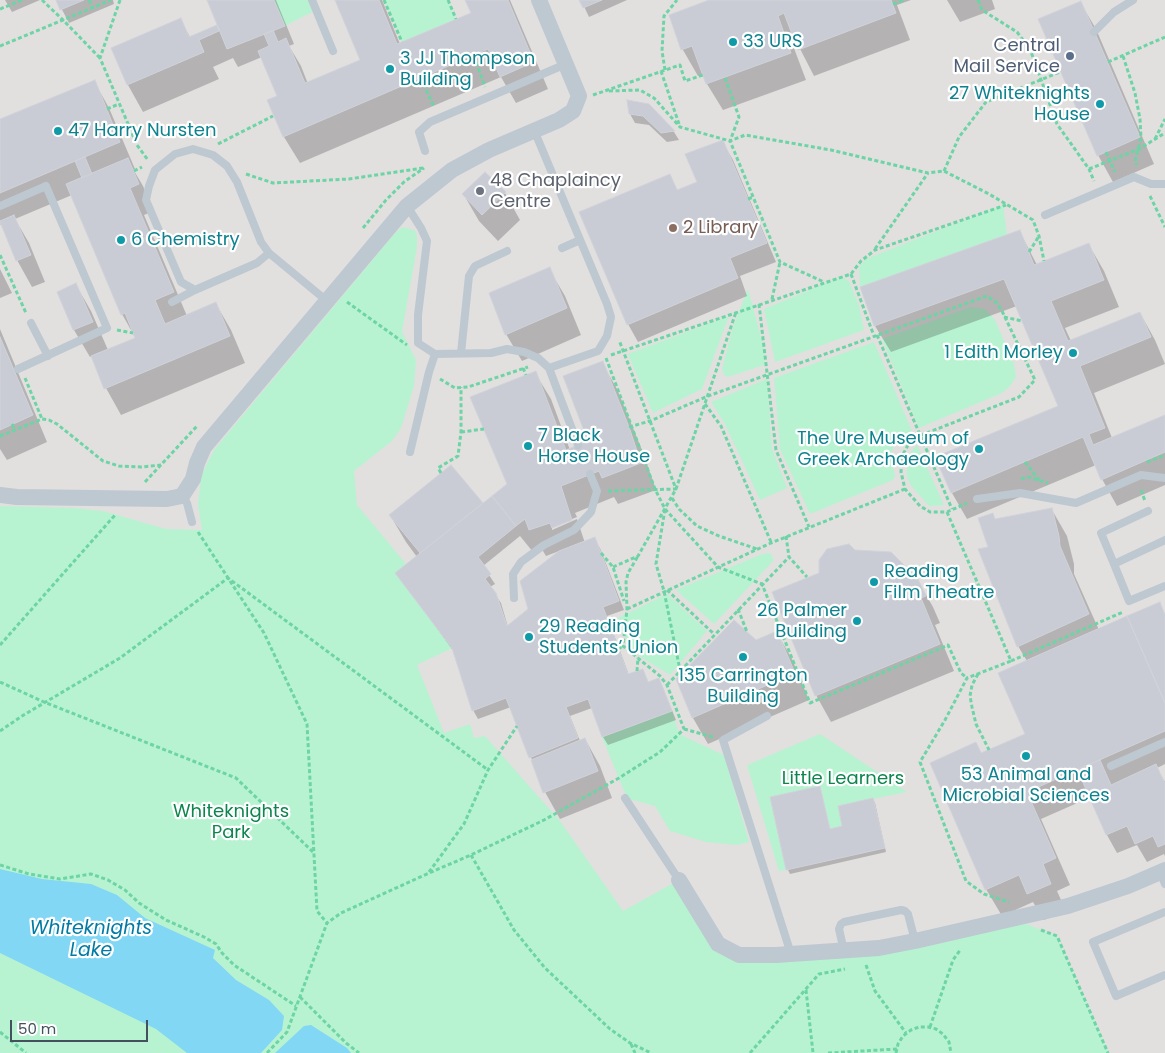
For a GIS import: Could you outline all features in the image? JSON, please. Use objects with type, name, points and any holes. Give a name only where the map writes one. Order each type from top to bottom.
[{"type":"street","points":[[0,495],[17,497],[167,499],[182,496],[193,479],[204,447],[407,206],[452,170],[489,150],[559,120],[573,111],[579,96],[539,0]]},
{"type":"street","points":[[679,880],[718,944],[739,955],[844,951],[915,940],[1068,906],[1163,875]]},
{"type":"lane","points":[[312,0],[333,51]]},
{"type":"lane","points":[[1094,32],[1114,12],[1133,0]]},
{"type":"lane","points":[[425,151],[419,132],[430,122],[566,64]]},
{"type":"lane","points":[[534,130],[611,317],[607,336],[598,351],[549,368]]},
{"type":"lane","points":[[195,290],[181,282],[146,200],[155,170],[175,154],[193,149],[213,155],[227,166],[236,182],[261,242],[269,253],[326,301]]},
{"type":"lane","points":[[1045,215],[1134,177],[1151,184],[1165,184]]},
{"type":"lane","points":[[0,206],[46,186],[107,328],[19,369]]},
{"type":"lane","points":[[407,206],[427,241],[418,315],[418,343],[435,354],[491,353],[507,349],[524,352],[538,358],[549,368],[578,445]]},
{"type":"lane","points":[[562,248],[580,240]]},
{"type":"lane","points":[[461,353],[469,276],[475,266],[507,251]]},
{"type":"lane","points":[[172,302],[257,263],[269,253]]},
{"type":"lane","points":[[31,323],[48,356]]},
{"type":"lane","points":[[410,452],[435,354]]},
{"type":"lane","points":[[514,598],[513,574],[521,562],[544,545],[574,530],[592,512],[597,491],[590,474]]},
{"type":"lane","points":[[977,499],[1020,493],[1076,503],[1141,475],[1165,478]]},
{"type":"lane","points":[[182,496],[187,503],[192,522]]},
{"type":"lane","points":[[1148,511],[1101,532],[1129,601],[1165,586]]},
{"type":"lane","points":[[1114,564],[1165,540]]},
{"type":"lane","points":[[767,716],[723,740],[791,954]]},
{"type":"lane","points":[[1111,766],[1165,742]]},
{"type":"lane","points":[[625,798],[679,880]]},
{"type":"lane","points":[[844,951],[839,929],[841,924],[901,910],[908,914],[915,940]]},
{"type":"lane","points":[[1165,912],[1093,942],[1116,996],[1165,976]]},
{"type":"path","points":[[0,9],[22,0]]},
{"type":"path","points":[[42,0],[100,58],[137,145],[155,170]]},
{"type":"path","points":[[90,0],[93,8]]},
{"type":"path","points":[[0,46],[111,0]]},
{"type":"path","points":[[100,58],[120,0]]},
{"type":"path","points":[[384,0],[402,42]]},
{"type":"path","points":[[448,0],[456,19]]},
{"type":"path","points":[[666,70],[662,51],[664,16],[677,0]]},
{"type":"path","points":[[892,4],[905,0]]},
{"type":"path","points":[[978,0],[982,10],[1017,32],[1030,49],[1057,124],[1089,170],[1100,191]]},
{"type":"path","points":[[1108,62],[1165,37]]},
{"type":"path","points":[[788,44],[794,41]]},
{"type":"path","points":[[474,56],[483,84]]},
{"type":"path","points":[[1123,56],[1135,93],[1140,119],[1141,138],[1136,162]]},
{"type":"path","points":[[588,97],[680,65],[685,81],[703,75]]},
{"type":"path","points":[[661,71],[680,127]]},
{"type":"path","points":[[944,170],[959,137],[986,102],[1060,72]]},
{"type":"path","points":[[422,78],[439,118]]},
{"type":"path","points":[[724,78],[739,117],[730,141],[780,262],[772,300]]},
{"type":"path","points":[[606,91],[640,90],[654,98],[680,127],[730,141],[745,135],[831,150],[928,172],[944,170],[1033,220],[1039,236],[1044,261]]},
{"type":"path","points":[[107,109],[119,104]]},
{"type":"path","points":[[208,154],[216,146],[235,134],[273,116]]},
{"type":"path","points":[[1155,140],[1165,119]]},
{"type":"path","points":[[1089,170],[1139,149],[1165,133]]},
{"type":"path","points":[[1106,152],[1115,172]]},
{"type":"path","points":[[253,175],[273,183],[349,179],[424,168]]},
{"type":"path","points":[[928,172],[875,250],[861,261],[851,274],[605,357],[630,427],[665,509],[718,567],[762,584],[810,703],[948,645],[961,673],[967,678]]},
{"type":"path","points":[[1148,192],[1165,227]]},
{"type":"path","points":[[748,199],[753,197]]},
{"type":"path","points":[[875,250],[1007,205]]},
{"type":"path","points":[[1029,252],[1039,236]]},
{"type":"path","points":[[0,254],[31,323]]},
{"type":"path","points":[[780,262],[824,282]]},
{"type":"path","points":[[851,274],[952,510]]},
{"type":"path","points":[[630,427],[650,421],[708,396],[987,296],[997,303],[1034,380],[1019,397],[919,436],[908,445],[902,456],[901,472],[905,489],[920,506],[930,512],[947,512],[977,499]]},
{"type":"path","points":[[760,304],[776,450],[809,527]]},
{"type":"path","points":[[618,649],[622,646],[627,608],[626,582],[628,574],[676,489],[736,312]]},
{"type":"path","points":[[1004,317],[1022,321]]},
{"type":"path","points":[[607,336],[618,337],[676,489]]},
{"type":"path","points":[[523,368],[526,375]]},
{"type":"path","points":[[19,369],[42,419]]},
{"type":"path","points":[[441,473],[438,468],[458,456],[461,432],[461,388]]},
{"type":"path","points":[[705,404],[721,426],[771,543]]},
{"type":"path","points":[[0,436],[42,419],[57,424],[103,461],[119,466],[141,467],[162,465]]},
{"type":"path","points":[[12,424],[15,430]]},
{"type":"path","points":[[461,432],[484,429]]},
{"type":"path","points":[[1025,462],[1039,480]]},
{"type":"path","points":[[597,491],[676,489]]},
{"type":"path","points":[[627,608],[786,536],[905,489]]},
{"type":"path","points":[[0,645],[129,498]]},
{"type":"path","points":[[672,498],[679,509],[697,526],[719,536],[758,549]]},
{"type":"path","points":[[665,509],[656,564],[666,590],[680,670]]},
{"type":"path","points":[[947,512],[1011,661]]},
{"type":"path","points":[[192,522],[264,633],[307,724],[317,911],[327,923]]},
{"type":"path","points":[[786,536],[789,557],[807,577]]},
{"type":"path","points":[[601,553],[613,567],[627,608]]},
{"type":"path","points":[[613,567],[638,556]]},
{"type":"path","points":[[667,685],[789,557]]},
{"type":"path","points":[[0,731],[44,702],[94,675],[120,658],[228,578]]},
{"type":"path","points":[[228,578],[488,770]]},
{"type":"path","points":[[666,590],[714,634]]},
{"type":"path","points":[[738,609],[747,632]]},
{"type":"path","points":[[1017,904],[984,894],[966,881],[920,762],[967,678],[1011,661],[1129,609]]},
{"type":"path","points":[[622,646],[660,676],[667,685],[684,729]]},
{"type":"path","points":[[637,671],[638,658]]},
{"type":"path","points":[[979,674],[972,685],[970,696],[976,724],[989,750]]},
{"type":"path","points":[[0,682],[44,702],[236,778],[314,853]]},
{"type":"path","points":[[429,873],[464,824],[488,770],[517,726]]},
{"type":"path","points":[[684,729],[723,740]]},
{"type":"path","points":[[267,1053],[287,1032],[327,923],[341,913],[544,820],[619,778],[660,752],[684,729]]},
{"type":"path","points":[[471,855],[514,930],[545,968],[610,1029],[630,1043],[651,1053]]},
{"type":"path","points":[[0,865],[29,874],[60,879],[90,874],[108,880],[166,920],[204,936],[216,944],[234,965],[296,1006]]},
{"type":"path","points":[[930,1027],[953,960],[975,927]]},
{"type":"path","points":[[1034,927],[1057,936],[1108,1053]]},
{"type":"path","points":[[864,949],[866,965],[875,991],[906,1033]]},
{"type":"path","points":[[750,1053],[819,974],[847,969]]},
{"type":"path","points":[[806,990],[813,1053]]},
{"type":"path","points":[[300,997],[346,1043],[359,1053]]},
{"type":"path","points":[[828,1053],[897,1051],[898,1044],[906,1033],[919,1027],[930,1027],[943,1034],[948,1042],[951,1053]]},
{"type":"path","points":[[0,1032],[26,1053]]},
{"type":"path","points":[[630,1043],[635,1053]]},
{"type":"shaded area","points":[[0,0],[1165,0],[1165,1053],[0,1053]]},
{"type":"green space","points":[[274,0],[312,0],[316,10],[285,26]]},
{"type":"green space","points":[[384,0],[448,0],[456,19],[402,42]]},
{"type":"green space","points":[[1003,205],[1007,235],[860,287],[859,267],[866,259]]},
{"type":"green space","name":"Whiteknights Park","points":[[403,227],[414,230],[417,235],[417,247],[402,332],[416,360],[414,386],[401,428],[392,441],[354,471],[357,505],[406,564],[395,573],[452,648],[417,665],[444,733],[470,724],[474,738],[485,736],[560,821],[623,911],[679,880],[718,944],[776,955],[975,927],[1026,924],[1057,936],[1109,1053],[0,1053],[0,506],[74,508],[103,511],[166,529],[202,530],[198,505],[201,476],[214,450],[395,233]]},
{"type":"green space","points":[[841,277],[849,281],[859,306],[864,330],[775,362],[764,309]]},
{"type":"green space","points":[[748,289],[763,345],[765,362],[764,365],[728,377],[724,375],[722,369],[733,327]]},
{"type":"green space","points":[[971,307],[985,309],[995,320],[1014,364],[1016,377],[1002,393],[919,428],[882,339]]},
{"type":"green space","points":[[729,316],[702,389],[653,413],[628,354]]},
{"type":"green space","points":[[874,342],[912,431],[903,435],[895,442],[891,454],[895,476],[893,480],[810,514],[780,449],[774,378]]},
{"type":"green space","points":[[767,379],[772,449],[787,488],[760,500],[725,424],[711,402]]},
{"type":"green space","points":[[917,445],[944,505],[929,506],[911,486],[907,477],[907,464],[910,453]]},
{"type":"green space","points":[[770,553],[774,560],[714,624],[676,590],[762,554]]},
{"type":"green space","points":[[667,594],[707,631],[670,675],[638,655],[614,620]]},
{"type":"green space","points":[[672,711],[679,734],[724,755],[749,842],[736,845],[706,842],[670,831],[655,806],[629,799],[624,791],[602,737]]},
{"type":"green space","name":"Little Learners","points":[[820,734],[907,792],[838,806],[842,826],[830,829],[820,786],[770,797],[786,870],[779,871],[747,765]]},
{"type":"water","name":"Whiteknights Lake","points":[[0,869],[42,879],[91,884],[117,895],[145,918],[215,950],[213,958],[236,980],[269,1000],[284,1016],[282,1030],[261,1053],[187,1053],[156,1029],[0,953]]},
{"type":"water","points":[[311,1025],[347,1048],[351,1053],[275,1053],[304,1026]]},
{"type":"building","points":[[56,0],[84,0],[60,10]]},
{"type":"building","points":[[207,0],[274,0],[285,26],[227,49]]},
{"type":"building","name":"3 JJ Thompson Building","points":[[335,0],[379,0],[397,44],[471,13],[465,0],[508,0],[534,62],[500,77],[488,49],[283,137],[267,100],[277,96],[258,51],[269,46],[264,34],[273,30],[278,42],[286,38],[305,83],[360,60]]},
{"type":"building","points":[[579,0],[602,0],[583,8]]},
{"type":"building","name":"33 URS","points":[[709,0],[891,0],[896,13],[798,50],[784,13],[778,16],[791,53],[706,84],[692,46],[681,50],[669,15]]},
{"type":"building","name":"27 Whiteknights House","points":[[1081,1],[1140,137],[1097,156],[1038,19]]},
{"type":"building","points":[[181,18],[189,37],[217,25],[219,31],[199,40],[204,52],[127,85],[111,48]]},
{"type":"building","name":"47 Harry Nursten","points":[[95,80],[120,142],[0,193],[0,119]]},
{"type":"building","points":[[627,100],[649,104],[675,131],[661,133],[643,116],[629,114]]},
{"type":"building","name":"2 Library","points":[[723,140],[767,243],[730,258],[738,278],[627,325],[579,212],[670,174],[677,190],[697,182],[685,154]]},
{"type":"building","points":[[85,157],[92,174],[82,178],[75,161]]},
{"type":"building","name":"6 Chemistry","points":[[128,158],[139,184],[130,188],[174,292],[155,300],[165,324],[216,302],[230,336],[104,389],[91,356],[135,338],[125,313],[121,315],[66,184]]},
{"type":"building","points":[[485,172],[506,192],[482,215],[462,194]]},
{"type":"building","points":[[14,215],[31,255],[16,261],[0,222]]},
{"type":"building","name":"1 Edith Morley","points":[[1020,230],[1034,265],[1089,243],[1104,280],[1051,301],[1068,341],[1140,312],[1151,337],[1080,366],[1105,428],[1089,434],[1093,445],[1165,415],[1165,452],[1101,480],[1083,437],[951,493],[935,457],[1058,406],[1004,279],[874,326],[860,287]]},
{"type":"building","points":[[550,267],[567,308],[505,335],[489,293]]},
{"type":"building","points":[[76,283],[93,322],[73,330],[57,292]]},
{"type":"building","points":[[0,337],[33,415],[0,430]]},
{"type":"building","name":"7 Black Horse House","points":[[603,361],[641,463],[602,478],[599,471],[561,486],[572,520],[552,528],[550,523],[529,530],[525,519],[516,526],[492,496],[507,484],[470,397],[536,371],[566,450],[588,441],[563,376]]},
{"type":"building","points":[[451,465],[483,503],[420,553],[389,515]]},
{"type":"building","name":"29 Reading Students’ Union","points":[[492,496],[516,526],[478,557],[491,574],[485,579],[496,593],[507,626],[528,609],[520,581],[559,551],[595,537],[619,601],[603,607],[628,674],[643,669],[648,682],[659,678],[672,711],[602,737],[588,699],[566,707],[578,738],[529,758],[506,698],[472,711],[452,648],[395,573]]},
{"type":"building","points":[[1052,508],[1060,546],[1089,614],[1017,647],[978,549],[988,547],[978,518],[993,513],[995,519]]},
{"type":"building","name":"26 Palmer Building","points":[[849,544],[855,550],[891,552],[918,579],[926,596],[921,598],[940,644],[815,696],[772,592],[819,573],[819,560],[827,549]]},
{"type":"building","points":[[1160,602],[1165,615],[1165,703],[1127,616]]},
{"type":"building","name":"53 Animal and Microbial Sciences","points":[[1127,616],[1165,703],[1165,731],[1027,792],[1056,858],[1043,864],[1051,884],[1027,894],[1019,875],[985,890],[930,763],[976,742],[981,753],[1025,734],[998,673]]},
{"type":"building","name":"135 Carrington Building","points":[[734,620],[756,640],[777,631],[795,673],[692,718],[676,679]]},
{"type":"building","points":[[585,738],[598,771],[543,793],[531,760]]},
{"type":"building","points":[[1100,760],[1111,785],[1156,764],[1165,784],[1165,844],[1158,847],[1153,836],[1135,844],[1127,826],[1106,835],[1077,769]]},
{"type":"building","points":[[820,786],[830,829],[842,826],[838,806],[873,798],[885,848],[786,870],[770,797]]},
{"type":"place","name":"33 URS","points":[[733,42]]},
{"type":"place","name":"Central Mail Service","points":[[1070,56]]},
{"type":"place","name":"3 JJ Thompson Building","points":[[390,69]]},
{"type":"place","name":"27 Whiteknights House","points":[[1100,104]]},
{"type":"place","name":"47 Harry Nursten","points":[[58,131]]},
{"type":"place","name":"48 Chaplaincy Centre","points":[[480,191]]},
{"type":"place","name":"2 Library","points":[[673,228]]},
{"type":"place","name":"6 Chemistry","points":[[121,240]]},
{"type":"place","name":"1 Edith Morley","points":[[1073,353]]},
{"type":"place","name":"7 Black Horse House","points":[[528,446]]},
{"type":"place","name":"The Ure Museum of Greek Archaeology","points":[[979,449]]},
{"type":"place","name":"Reading Film Theatre","points":[[874,582]]},
{"type":"place","name":"26 Palmer Building","points":[[857,621]]},
{"type":"place","name":"29 Reading Students’ Union","points":[[529,637]]},
{"type":"place","name":"135 Carrington Building","points":[[743,657]]},
{"type":"place","name":"53 Animal and Microbial Sciences","points":[[1026,756]]}]
